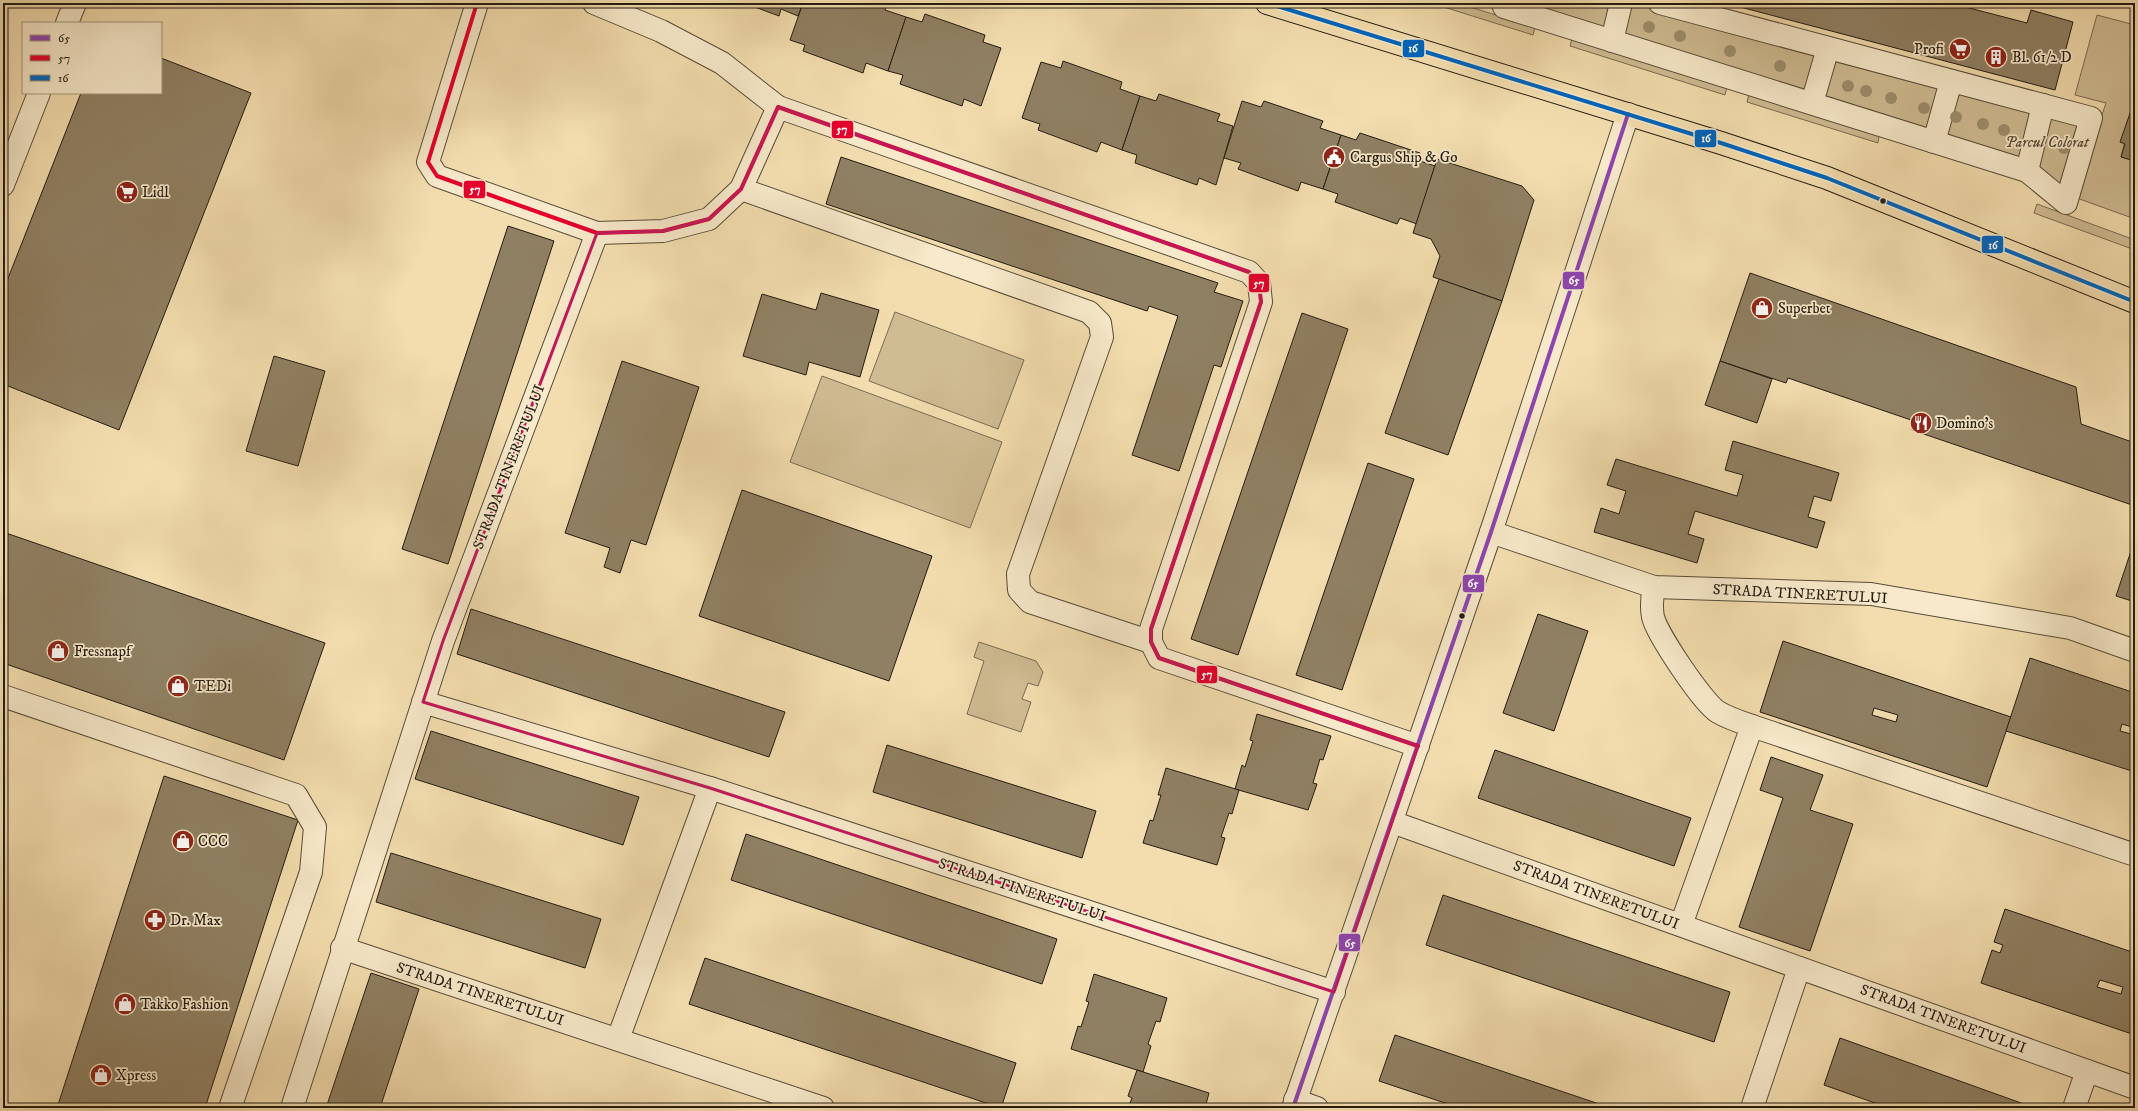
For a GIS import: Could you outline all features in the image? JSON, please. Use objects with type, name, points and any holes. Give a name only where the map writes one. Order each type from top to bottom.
[{"type":"main road","points":[[1267,3],[1628,114],[1827,178],[2135,302]]},
{"type":"street","points":[[67,22],[75,3]]},
{"type":"street","points":[[477,3],[428,162],[437,176],[597,233],[663,231],[709,218],[741,189],[778,107]]},
{"type":"street","points":[[594,3],[661,31],[722,63],[778,107],[1249,272],[1259,284],[1261,302],[1151,629],[1151,642],[1159,658],[1418,746]]},
{"type":"street","points":[[1505,3],[1504,7],[2027,171],[2066,203],[2091,118],[1660,3]]},
{"type":"street","points":[[1612,40],[1621,3]]},
{"type":"street","points":[[1812,103],[1828,48]]},
{"type":"street","points":[[1934,142],[1951,80]]},
{"type":"street","points":[[3,185],[40,94]]},
{"type":"street","points":[[2027,171],[2044,105]]},
{"type":"street","points":[[1317,1108],[1294,1104],[1334,992],[1491,532],[1628,114]]},
{"type":"street","points":[[741,189],[1089,312],[1100,323],[1102,337],[1018,574],[1019,590],[1030,602],[1151,642]]},
{"type":"street","name":"STRADA TINERETULUI","points":[[292,1108],[342,948],[443,641],[597,233]]},
{"type":"street","name":"STRADA TINERETULUI","points":[[1491,532],[1654,587],[1871,594],[2070,628],[2135,650]]},
{"type":"street","points":[[1654,587],[1652,600],[1653,617],[1659,632],[1706,702],[1717,712],[1752,726],[2135,855]]},
{"type":"street","points":[[3,696],[296,795],[315,827],[311,872],[230,1108]]},
{"type":"street","name":"STRADA TINERETULUI","points":[[423,702],[710,788],[1334,992]]},
{"type":"street","points":[[1681,925],[1752,726]]},
{"type":"street","points":[[618,1039],[710,788]]},
{"type":"street","name":"STRADA TINERETULUI","points":[[1392,822],[2135,1088]]},
{"type":"street","name":"STRADA TINERETULUI","points":[[342,948],[618,1039],[814,1107]]},
{"type":"street","points":[[1752,1108],[1799,968]]},
{"type":"street","points":[[2074,1108],[2087,1071]]},
{"type":"highlighted area","points":[[778,107],[1249,272],[1259,283],[1261,302],[1151,629],[1151,642],[1159,658],[1418,746],[1334,992],[710,788],[423,702],[443,641],[597,233],[663,231],[709,219],[741,189]]},
{"type":"green space","points":[[1431,3],[1457,3],[1535,27],[1533,35]]},
{"type":"green space","name":"Parcul Colorat","points":[[1505,3],[1660,3],[2091,118],[2066,203],[2027,171]]},
{"type":"green space","points":[[2097,15],[2135,25],[2135,99],[2121,157],[2135,161],[2135,219],[2074,197],[2106,103],[2075,95]]},
{"type":"green space","points":[[1572,39],[1727,87],[1725,95],[1570,46]]},
{"type":"green space","points":[[1749,94],[1879,135],[1878,143],[1747,102]]},
{"type":"green space","points":[[2037,204],[2135,240],[2135,250],[2034,213]]},
{"type":"green space","points":[[895,312],[1024,360],[998,429],[869,381]]},
{"type":"green space","points":[[822,376],[1002,442],[970,528],[790,462]]},
{"type":"green space","points":[[979,642],[1036,661],[1043,672],[1038,686],[1028,683],[1022,699],[1031,702],[1021,732],[967,714],[984,661],[974,657]]},
{"type":"building","points":[[744,3],[803,3],[798,16],[781,9],[779,16]]},
{"type":"building","points":[[803,3],[888,3],[885,10],[906,17],[888,71],[866,63],[863,73],[803,51],[805,45],[790,40]]},
{"type":"building","name":"Bl. 61/2 D","points":[[1725,3],[1950,3],[2027,23],[2031,10],[2073,22],[2055,90]]},
{"type":"building","points":[[925,14],[985,35],[983,42],[1001,48],[981,106],[964,99],[962,106],[900,84],[903,75],[888,71],[906,17],[922,22]]},
{"type":"building","name":"Lidl","points":[[162,58],[251,93],[119,430],[3,384],[3,291],[81,94],[162,94]]},
{"type":"building","points":[[1063,61],[1122,82],[1120,89],[1140,96],[1122,150],[1101,142],[1097,152],[1038,130],[1040,124],[1022,118],[1041,62],[1061,68]]},
{"type":"building","points":[[1159,94],[1220,114],[1217,121],[1233,126],[1216,185],[1199,178],[1197,185],[1135,163],[1137,155],[1122,150],[1140,96],[1156,101]]},
{"type":"building","points":[[2135,99],[2135,161],[2121,157],[2125,144],[2120,142]]},
{"type":"building","points":[[1242,101],[1261,107],[1264,101],[1323,121],[1320,128],[1341,135],[1323,189],[1301,182],[1298,191],[1238,169],[1241,163],[1224,158]]},
{"type":"building","points":[[1360,133],[1420,153],[1417,160],[1435,166],[1417,224],[1400,218],[1397,224],[1335,202],[1338,194],[1323,189],[1341,135],[1356,140]]},
{"type":"building","points":[[841,157],[1218,283],[1214,292],[1243,301],[1221,367],[1214,365],[1179,471],[1132,455],[1178,316],[1149,306],[1147,311],[826,204]]},
{"type":"building","points":[[1437,159],[1522,186],[1534,200],[1502,301],[1433,277],[1440,256],[1431,239],[1413,233]]},
{"type":"building","points":[[508,226],[554,241],[448,564],[402,549]]},
{"type":"building","points":[[1750,273],[2076,387],[2081,424],[2135,443],[2135,506],[1912,430],[1914,421],[1788,378],[1786,383],[1720,361]]},
{"type":"building","points":[[1439,279],[1502,301],[1448,455],[1385,433]]},
{"type":"building","points":[[821,293],[879,310],[860,377],[809,362],[806,375],[743,356],[762,294],[816,310]]},
{"type":"building","points":[[1302,313],[1348,329],[1238,655],[1191,639]]},
{"type":"building","points":[[274,356],[325,371],[298,466],[246,451]]},
{"type":"building","points":[[622,361],[699,387],[646,545],[631,540],[620,573],[604,567],[610,548],[565,533]]},
{"type":"building","points":[[1720,361],[1772,379],[1757,423],[1705,405]]},
{"type":"building","points":[[1733,441],[1839,473],[1831,501],[1814,496],[1808,517],[1825,522],[1817,548],[1695,511],[1688,534],[1704,539],[1697,563],[1594,532],[1601,508],[1619,514],[1626,491],[1607,485],[1616,459],[1737,496],[1743,475],[1725,470]]},
{"type":"building","points":[[1368,463],[1414,479],[1342,690],[1296,675]]},
{"type":"building","points":[[742,490],[932,556],[889,681],[699,616]]},
{"type":"building","points":[[3,532],[325,643],[284,760],[3,663]]},
{"type":"building","points":[[2135,539],[2135,602],[2116,596]]},
{"type":"building","points":[[471,609],[785,712],[769,757],[457,654]]},
{"type":"building","points":[[1538,614],[1588,631],[1554,731],[1503,713]]},
{"type":"building","points":[[1783,641],[2011,717],[1987,787],[1760,712]],"holes":[[[1874,708],[1898,715],[1896,722],[1872,715]]]},
{"type":"building","points":[[2030,658],[2135,693],[2135,728],[2122,724],[2120,731],[2135,735],[2135,772],[2006,731]]},
{"type":"building","points":[[1257,714],[1331,736],[1323,760],[1320,759],[1313,783],[1317,784],[1308,810],[1235,789],[1242,765],[1245,767],[1253,741],[1250,740]]},
{"type":"building","points":[[431,731],[639,797],[623,845],[415,779]]},
{"type":"building","points":[[887,745],[1096,811],[1082,858],[873,792]]},
{"type":"building","points":[[1495,750],[1691,818],[1674,866],[1478,798]]},
{"type":"building","points":[[1771,757],[1823,775],[1810,810],[1853,824],[1810,951],[1739,927],[1783,798],[1760,790]]},
{"type":"building","points":[[1166,768],[1239,790],[1232,814],[1229,813],[1221,837],[1225,838],[1217,865],[1143,843],[1150,820],[1153,821],[1161,795],[1158,795]]},
{"type":"building","points":[[164,776],[298,820],[205,1108],[57,1108]]},
{"type":"building","points":[[746,834],[1057,939],[1042,984],[731,880]]},
{"type":"building","points":[[391,853],[601,919],[585,968],[376,902]]},
{"type":"building","points":[[1443,895],[1730,992],[1714,1042],[1426,945]]},
{"type":"building","points":[[2005,909],[2135,953],[2135,1035],[1981,983],[1992,950],[2000,953],[2003,945],[1994,942]],"holes":[[[2100,980],[2123,987],[2121,994],[2097,987]]]},
{"type":"building","points":[[705,958],[1016,1063],[1001,1108],[689,1004]]},
{"type":"building","points":[[371,973],[419,989],[380,1108],[326,1108]]},
{"type":"building","points":[[1094,974],[1167,998],[1160,1022],[1156,1021],[1148,1044],[1151,1046],[1143,1072],[1071,1049],[1078,1026],[1081,1027],[1089,1002],[1086,1001]]},
{"type":"building","points":[[1395,1035],[1611,1108],[1460,1108],[1379,1081]]},
{"type":"building","points":[[1840,1038],[2035,1108],[1889,1108],[1824,1085]]},
{"type":"building","points":[[1137,1070],[1209,1093],[1205,1108],[1128,1108],[1132,1098],[1128,1096]]},
{"type":"transit line","name":"57","points":[[477,3],[428,162],[437,176],[597,233],[663,231],[709,219],[741,189],[778,107],[1249,272],[1259,283],[1261,302],[1151,629],[1151,642],[1159,658],[1418,746]]},
{"type":"transit line","name":"16","points":[[1267,3],[1721,143],[1827,178],[2135,302]]},
{"type":"transit line","name":"65","points":[[1293,1108],[1491,532],[1628,114]]},
{"type":"place","name":"Profi","points":[[1960,49]]},
{"type":"place","name":"Bl. 61/2 D","points":[[1996,57]]},
{"type":"place","name":"Cargus Ship & Go","points":[[1334,157]]},
{"type":"place","name":"Lidl","points":[[127,192]]},
{"type":"place","name":"Superbet","points":[[1762,308]]},
{"type":"place","name":"Domino's","points":[[1921,423]]},
{"type":"place","name":"Fressnapf","points":[[58,651]]},
{"type":"place","name":"TEDi","points":[[178,686]]},
{"type":"place","name":"CCC","points":[[183,841]]},
{"type":"place","name":"Dr. Max","points":[[155,920]]},
{"type":"place","name":"Takko Fashion","points":[[125,1004]]},
{"type":"place","name":"Xpress","points":[[101,1075]]}]
